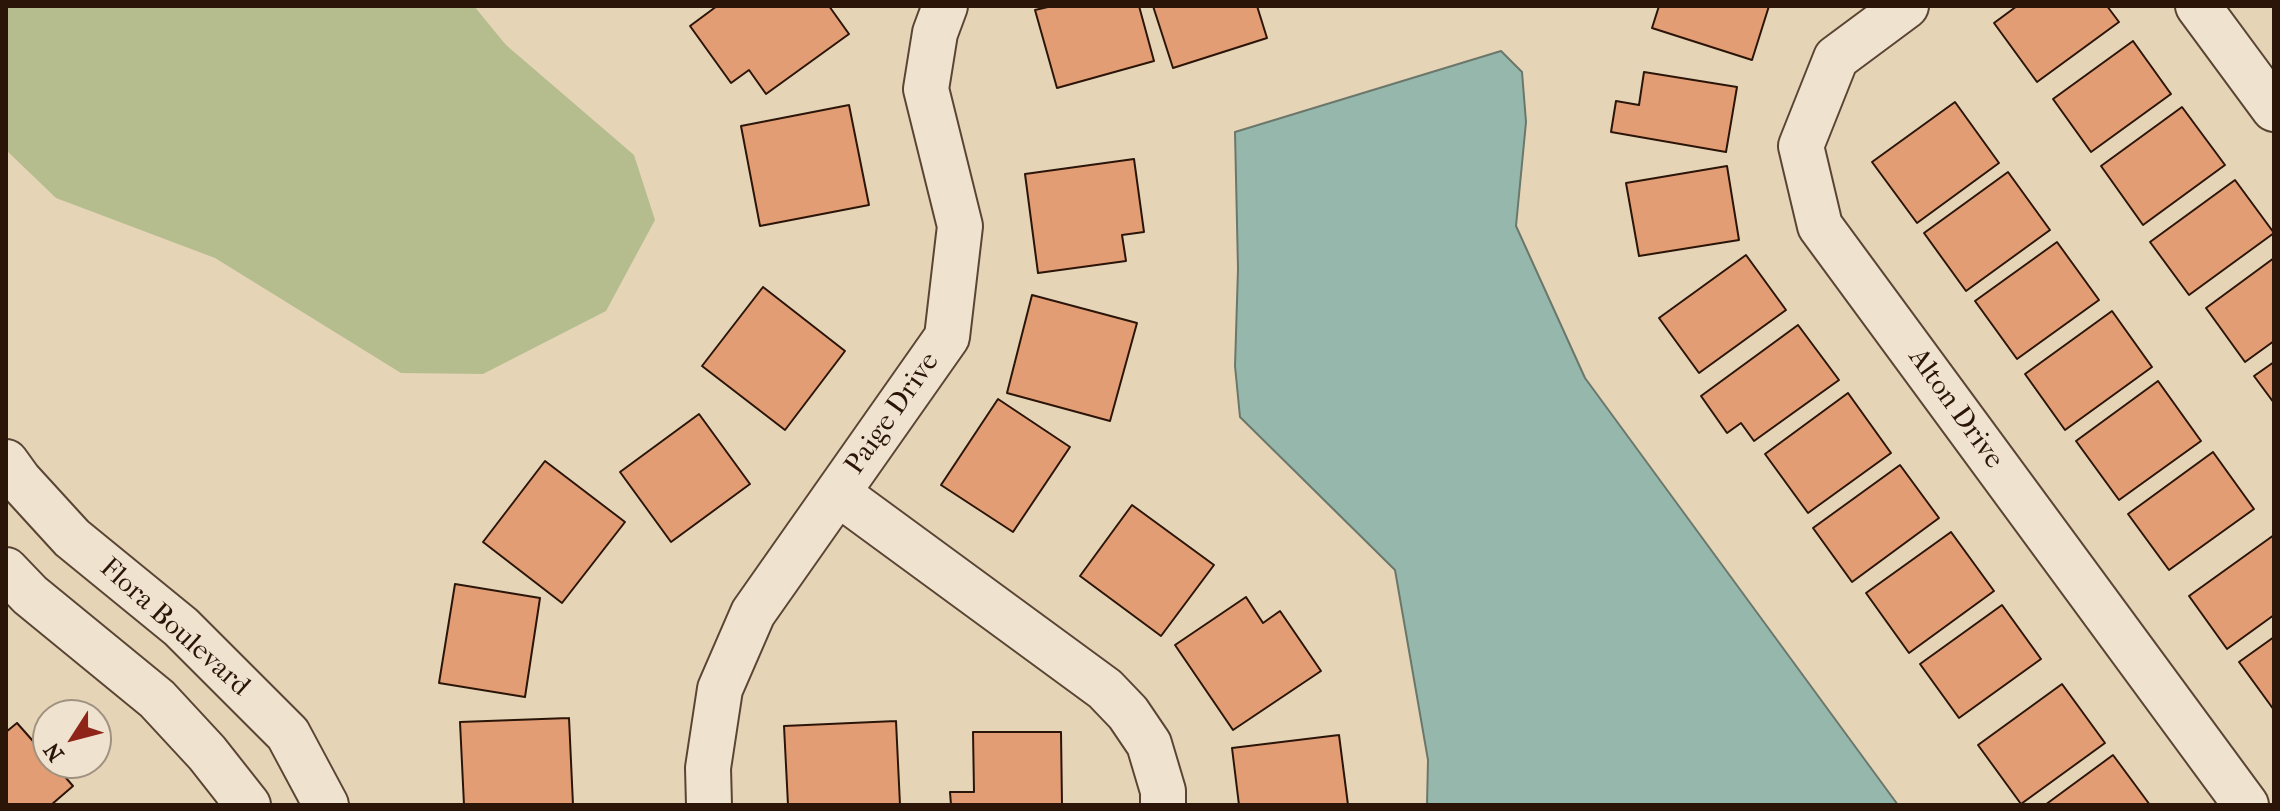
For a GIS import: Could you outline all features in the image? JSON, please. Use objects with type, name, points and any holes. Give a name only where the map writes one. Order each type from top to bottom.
[{"type":"street","name":"Paige Drive","points":[[709,805],[708,768],[720,689],[753,613],[947,337],[960,226],[926,89],[935,33],[945,6]]},
{"type":"street","name":"Alton Drive","points":[[1906,6],[1836,58],[1801,146],[1820,226],[2246,805]]},
{"type":"street","points":[[2198,6],[2274,109]]},
{"type":"street","name":"Flora Boulevard","points":[[6,462],[72,538],[181,627],[288,734],[326,805]]},
{"type":"street","name":"Paige Drive","points":[[839,494],[1105,689],[1128,713],[1149,744],[1163,791],[1163,805]]},
{"type":"street","points":[[6,570],[30,595],[157,699],[207,753],[248,805]]},
{"type":"green space","points":[[6,6],[474,6],[506,45],[634,155],[655,220],[606,311],[483,374],[401,373],[215,258],[56,198],[6,150]]},
{"type":"water","points":[[1501,51],[1522,72],[1526,122],[1516,226],[1585,378],[1898,805],[1427,805],[1428,760],[1395,570],[1240,417],[1235,366],[1238,269],[1235,132]]},
{"type":"building","points":[[717,6],[829,6],[849,34],[766,94],[749,70],[731,83],[690,26]]},
{"type":"building","points":[[1052,6],[1139,6],[1154,61],[1057,88],[1035,10]]},
{"type":"building","points":[[1153,6],[1257,6],[1267,38],[1173,68]]},
{"type":"building","points":[[1659,6],[1769,6],[1752,60],[1652,28]]},
{"type":"building","points":[[2017,6],[2107,6],[2119,22],[2037,82],[1994,23]]},
{"type":"building","points":[[2133,41],[2171,94],[2091,152],[2053,99]]},
{"type":"building","points":[[1644,72],[1737,87],[1726,152],[1611,132],[1616,101],[1639,105]]},
{"type":"building","points":[[1955,102],[1999,163],[1917,223],[1872,162]]},
{"type":"building","points":[[849,105],[869,205],[760,226],[741,126]]},
{"type":"building","points":[[2182,107],[2225,165],[2143,225],[2101,166]]},
{"type":"building","points":[[1134,159],[1144,232],[1122,235],[1126,261],[1038,273],[1025,174]]},
{"type":"building","points":[[1727,166],[1739,240],[1639,256],[1626,183]]},
{"type":"building","points":[[2008,172],[2050,230],[1966,291],[1924,233]]},
{"type":"building","points":[[2235,180],[2274,233],[2189,295],[2150,242]]},
{"type":"building","points":[[2057,242],[2099,300],[2017,359],[1975,301]]},
{"type":"building","points":[[1746,255],[1786,310],[1699,373],[1659,318]]},
{"type":"building","points":[[2274,258],[2274,341],[2245,362],[2206,308]]},
{"type":"building","points":[[763,287],[845,351],[785,430],[702,366]]},
{"type":"building","points":[[1032,295],[1137,323],[1110,421],[1007,393]]},
{"type":"building","points":[[2112,311],[2152,367],[2065,430],[2025,374]]},
{"type":"building","points":[[1798,325],[1839,380],[1754,441],[1741,423],[1727,433],[1701,396]]},
{"type":"building","points":[[2274,362],[2274,403],[2254,376]]},
{"type":"building","points":[[2158,381],[2201,441],[2119,500],[2076,441]]},
{"type":"building","points":[[1848,393],[1891,453],[1808,513],[1765,454]]},
{"type":"building","points":[[998,399],[1070,447],[1013,532],[941,485]]},
{"type":"building","points":[[699,414],[750,484],[671,542],[620,472]]},
{"type":"building","points":[[2213,452],[2254,509],[2169,570],[2128,514]]},
{"type":"building","points":[[545,461],[625,522],[562,603],[483,542]]},
{"type":"building","points":[[1900,465],[1939,518],[1852,582],[1813,528]]},
{"type":"building","points":[[1132,505],[1214,565],[1161,636],[1080,576]]},
{"type":"building","points":[[1951,532],[1994,591],[1909,653],[1866,593]]},
{"type":"building","points":[[2274,535],[2274,615],[2227,649],[2189,596]]},
{"type":"building","points":[[455,584],[540,598],[525,697],[439,683]]},
{"type":"building","points":[[1246,597],[1263,623],[1280,611],[1321,671],[1233,730],[1175,645]]},
{"type":"building","points":[[2002,605],[2041,659],[1959,718],[1920,664]]},
{"type":"building","points":[[2274,637],[2274,710],[2239,662]]},
{"type":"building","points":[[2062,684],[2105,743],[2021,804],[1978,745]]},
{"type":"building","points":[[569,718],[573,805],[464,805],[460,722]]},
{"type":"building","points":[[896,721],[900,805],[788,805],[784,726]]},
{"type":"building","points":[[17,723],[32,740],[32,779],[67,779],[73,786],[51,805],[6,805],[6,732]]},
{"type":"building","points":[[973,732],[1061,732],[1062,805],[951,805],[950,792],[974,792]]},
{"type":"building","points":[[1339,735],[1348,805],[1239,805],[1232,748]]},
{"type":"building","points":[[2113,755],[2150,805],[2045,805]]}]
